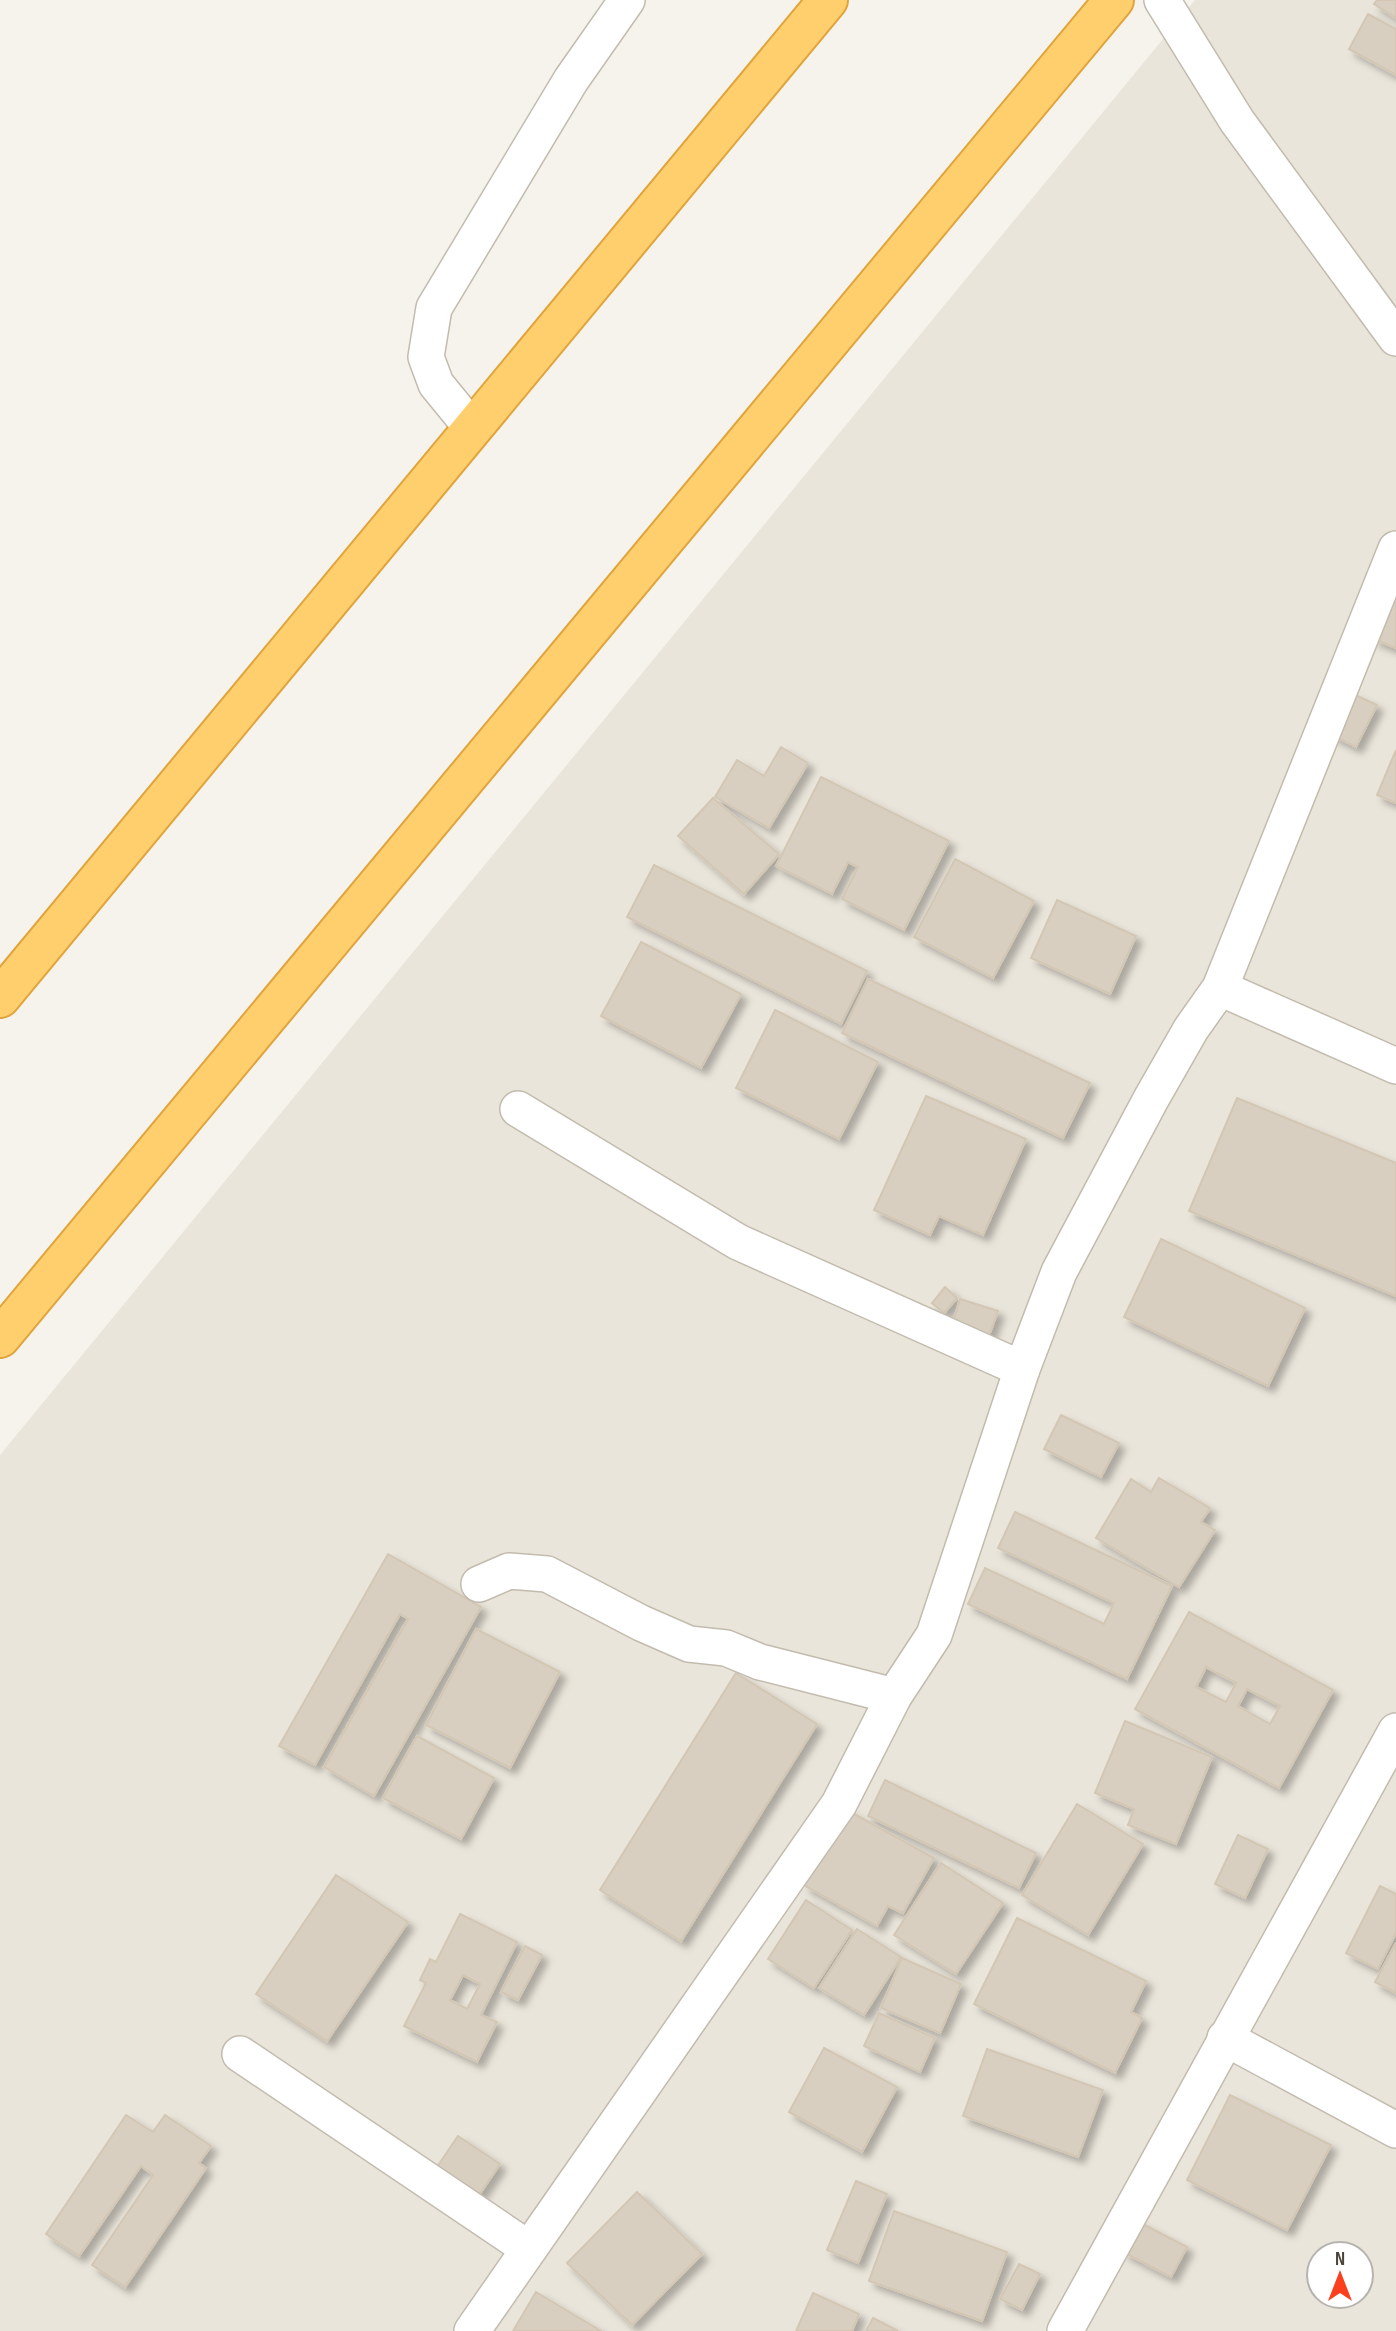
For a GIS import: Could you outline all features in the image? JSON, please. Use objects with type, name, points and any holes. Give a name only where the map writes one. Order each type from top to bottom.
[{"type":"highway","points":[[0,998],[828,0]]},
{"type":"highway","points":[[0,1338],[1114,0]]},
{"type":"street","points":[[472,428],[436,383],[426,357],[434,308],[571,80],[627,0]]},
{"type":"street","points":[[1162,0],[1237,121],[1396,338]]},
{"type":"street","points":[[472,2331],[839,1804],[894,1696],[934,1635],[1022,1369],[1059,1272],[1151,1099],[1191,1029],[1220,988],[1395,553]]},
{"type":"street","points":[[1220,988],[1396,1066]]},
{"type":"street","points":[[518,1109],[738,1242],[1022,1369]]},
{"type":"street","points":[[479,1584],[509,1571],[547,1574],[641,1623],[689,1644],[726,1647],[760,1662],[894,1696]]},
{"type":"street","points":[[1065,2331],[1396,1731]]},
{"type":"street","points":[[1225,2038],[1396,2130]]},
{"type":"street","points":[[240,2054],[529,2249]]},
{"type":"shaded area","points":[[1195,0],[1396,0],[1396,2331],[0,2331],[0,1455]]},
{"type":"building","points":[[1377,0],[1396,0],[1396,18],[1374,4]]},
{"type":"building","points":[[1368,14],[1396,29],[1396,75],[1349,49]]},
{"type":"building","points":[[1396,586],[1396,648],[1373,639]]},
{"type":"building","points":[[1351,693],[1377,705],[1356,747],[1330,734]]},
{"type":"building","points":[[781,747],[808,763],[769,828],[715,797],[737,760],[764,776]]},
{"type":"building","points":[[1396,750],[1396,803],[1377,795]]},
{"type":"building","points":[[821,777],[949,841],[904,930],[842,899],[858,867],[848,862],[832,894],[776,866]]},
{"type":"building","points":[[713,798],[779,854],[744,894],[678,836]]},
{"type":"building","points":[[955,859],[1034,901],[993,978],[914,937]]},
{"type":"building","points":[[654,865],[867,971],[841,1024],[627,917]]},
{"type":"building","points":[[1057,900],[1136,936],[1110,994],[1031,958]]},
{"type":"building","points":[[641,942],[741,994],[701,1068],[601,1016]]},
{"type":"building","points":[[868,979],[1090,1083],[1063,1138],[842,1033]]},
{"type":"building","points":[[775,1010],[878,1062],[839,1139],[736,1088]]},
{"type":"building","points":[[926,1096],[1026,1139],[983,1235],[939,1216],[930,1235],[874,1210]]},
{"type":"building","points":[[1237,1098],[1396,1163],[1396,1296],[1189,1211]]},
{"type":"building","points":[[1161,1239],[1305,1308],[1268,1386],[1124,1317]]},
{"type":"building","points":[[945,1287],[957,1298],[944,1313],[932,1303]]},
{"type":"building","points":[[960,1299],[998,1311],[986,1344],[950,1332]]},
{"type":"building","points":[[1061,1415],[1119,1443],[1101,1477],[1044,1449]]},
{"type":"building","points":[[1159,1478],[1210,1508],[1201,1522],[1215,1530],[1179,1587],[1096,1538],[1131,1479],[1151,1492]]},
{"type":"building","points":[[1015,1512],[1172,1586],[1127,1679],[968,1604],[985,1568],[1104,1624],[1114,1603],[998,1548]]},
{"type":"building","points":[[388,1554],[481,1607],[374,1796],[324,1767],[408,1619],[400,1614],[315,1765],[279,1746]]},
{"type":"building","points":[[1189,1612],[1333,1690],[1279,1788],[1135,1709]],"holes":[[[1206,1667],[1236,1683],[1226,1702],[1196,1687]],[[1247,1689],[1280,1706],[1270,1724],[1238,1706]]]},
{"type":"building","points":[[476,1629],[560,1672],[510,1768],[426,1725]]},
{"type":"building","points":[[736,1673],[817,1724],[681,1941],[600,1890]]},
{"type":"building","points":[[1125,1721],[1212,1757],[1176,1844],[1128,1825],[1134,1809],[1095,1793]]},
{"type":"building","points":[[417,1736],[494,1778],[461,1839],[383,1798]]},
{"type":"building","points":[[885,1780],[1036,1853],[1019,1888],[868,1816]]},
{"type":"building","points":[[1077,1804],[1143,1844],[1088,1935],[1022,1895]]},
{"type":"building","points":[[847,1810],[934,1858],[903,1913],[888,1906],[877,1926],[804,1885]]},
{"type":"building","points":[[1238,1835],[1268,1849],[1245,1898],[1215,1884]]},
{"type":"building","points":[[941,1863],[1003,1903],[956,1974],[894,1935]]},
{"type":"building","points":[[336,1875],[408,1922],[327,2041],[256,1994]]},
{"type":"building","points":[[1380,1886],[1396,1894],[1396,1933],[1378,1969],[1346,1953]]},
{"type":"building","points":[[806,1900],[852,1930],[814,1988],[768,1959]]},
{"type":"building","points":[[460,1914],[517,1942],[481,2015],[497,2022],[477,2062],[404,2026],[426,1983],[420,1980],[430,1959],[436,1962]],"holes":[[[463,1975],[480,1984],[467,2009],[450,2000]]]},
{"type":"building","points":[[1017,1918],[1146,1981],[1131,2012],[1142,2018],[1115,2073],[974,2004]]},
{"type":"building","points":[[857,1929],[901,1957],[864,2015],[819,1988]]},
{"type":"building","points":[[1396,1943],[1396,1993],[1375,1982]]},
{"type":"building","points":[[525,1946],[542,1955],[518,2000],[501,1992]]},
{"type":"building","points":[[902,1958],[961,1984],[940,2033],[881,2008]]},
{"type":"building","points":[[879,2013],[935,2038],[920,2072],[864,2046]]},
{"type":"building","points":[[824,2048],[897,2087],[862,2152],[789,2112]]},
{"type":"building","points":[[987,2049],[1103,2090],[1078,2157],[963,2116]]},
{"type":"building","points":[[1230,2095],[1331,2145],[1287,2230],[1187,2180]]},
{"type":"building","points":[[126,2115],[153,2132],[165,2115],[211,2146],[199,2163],[206,2168],[125,2287],[92,2265],[153,2175],[141,2166],[79,2256],[46,2234]]},
{"type":"building","points":[[458,2136],[500,2164],[479,2195],[437,2167]]},
{"type":"building","points":[[856,2181],[887,2194],[858,2263],[827,2250]]},
{"type":"building","points":[[637,2192],[702,2254],[632,2325],[567,2263]]},
{"type":"building","points":[[894,2211],[1007,2252],[982,2321],[869,2281]]},
{"type":"building","points":[[1139,2222],[1187,2247],[1171,2277],[1123,2252]]},
{"type":"building","points":[[1019,2264],[1040,2274],[1022,2310],[1000,2299]]},
{"type":"building","points":[[536,2292],[601,2331],[513,2331]]},
{"type":"building","points":[[813,2293],[859,2314],[852,2331],[796,2331]]},
{"type":"building","points":[[873,2318],[898,2331],[866,2331]]}]
